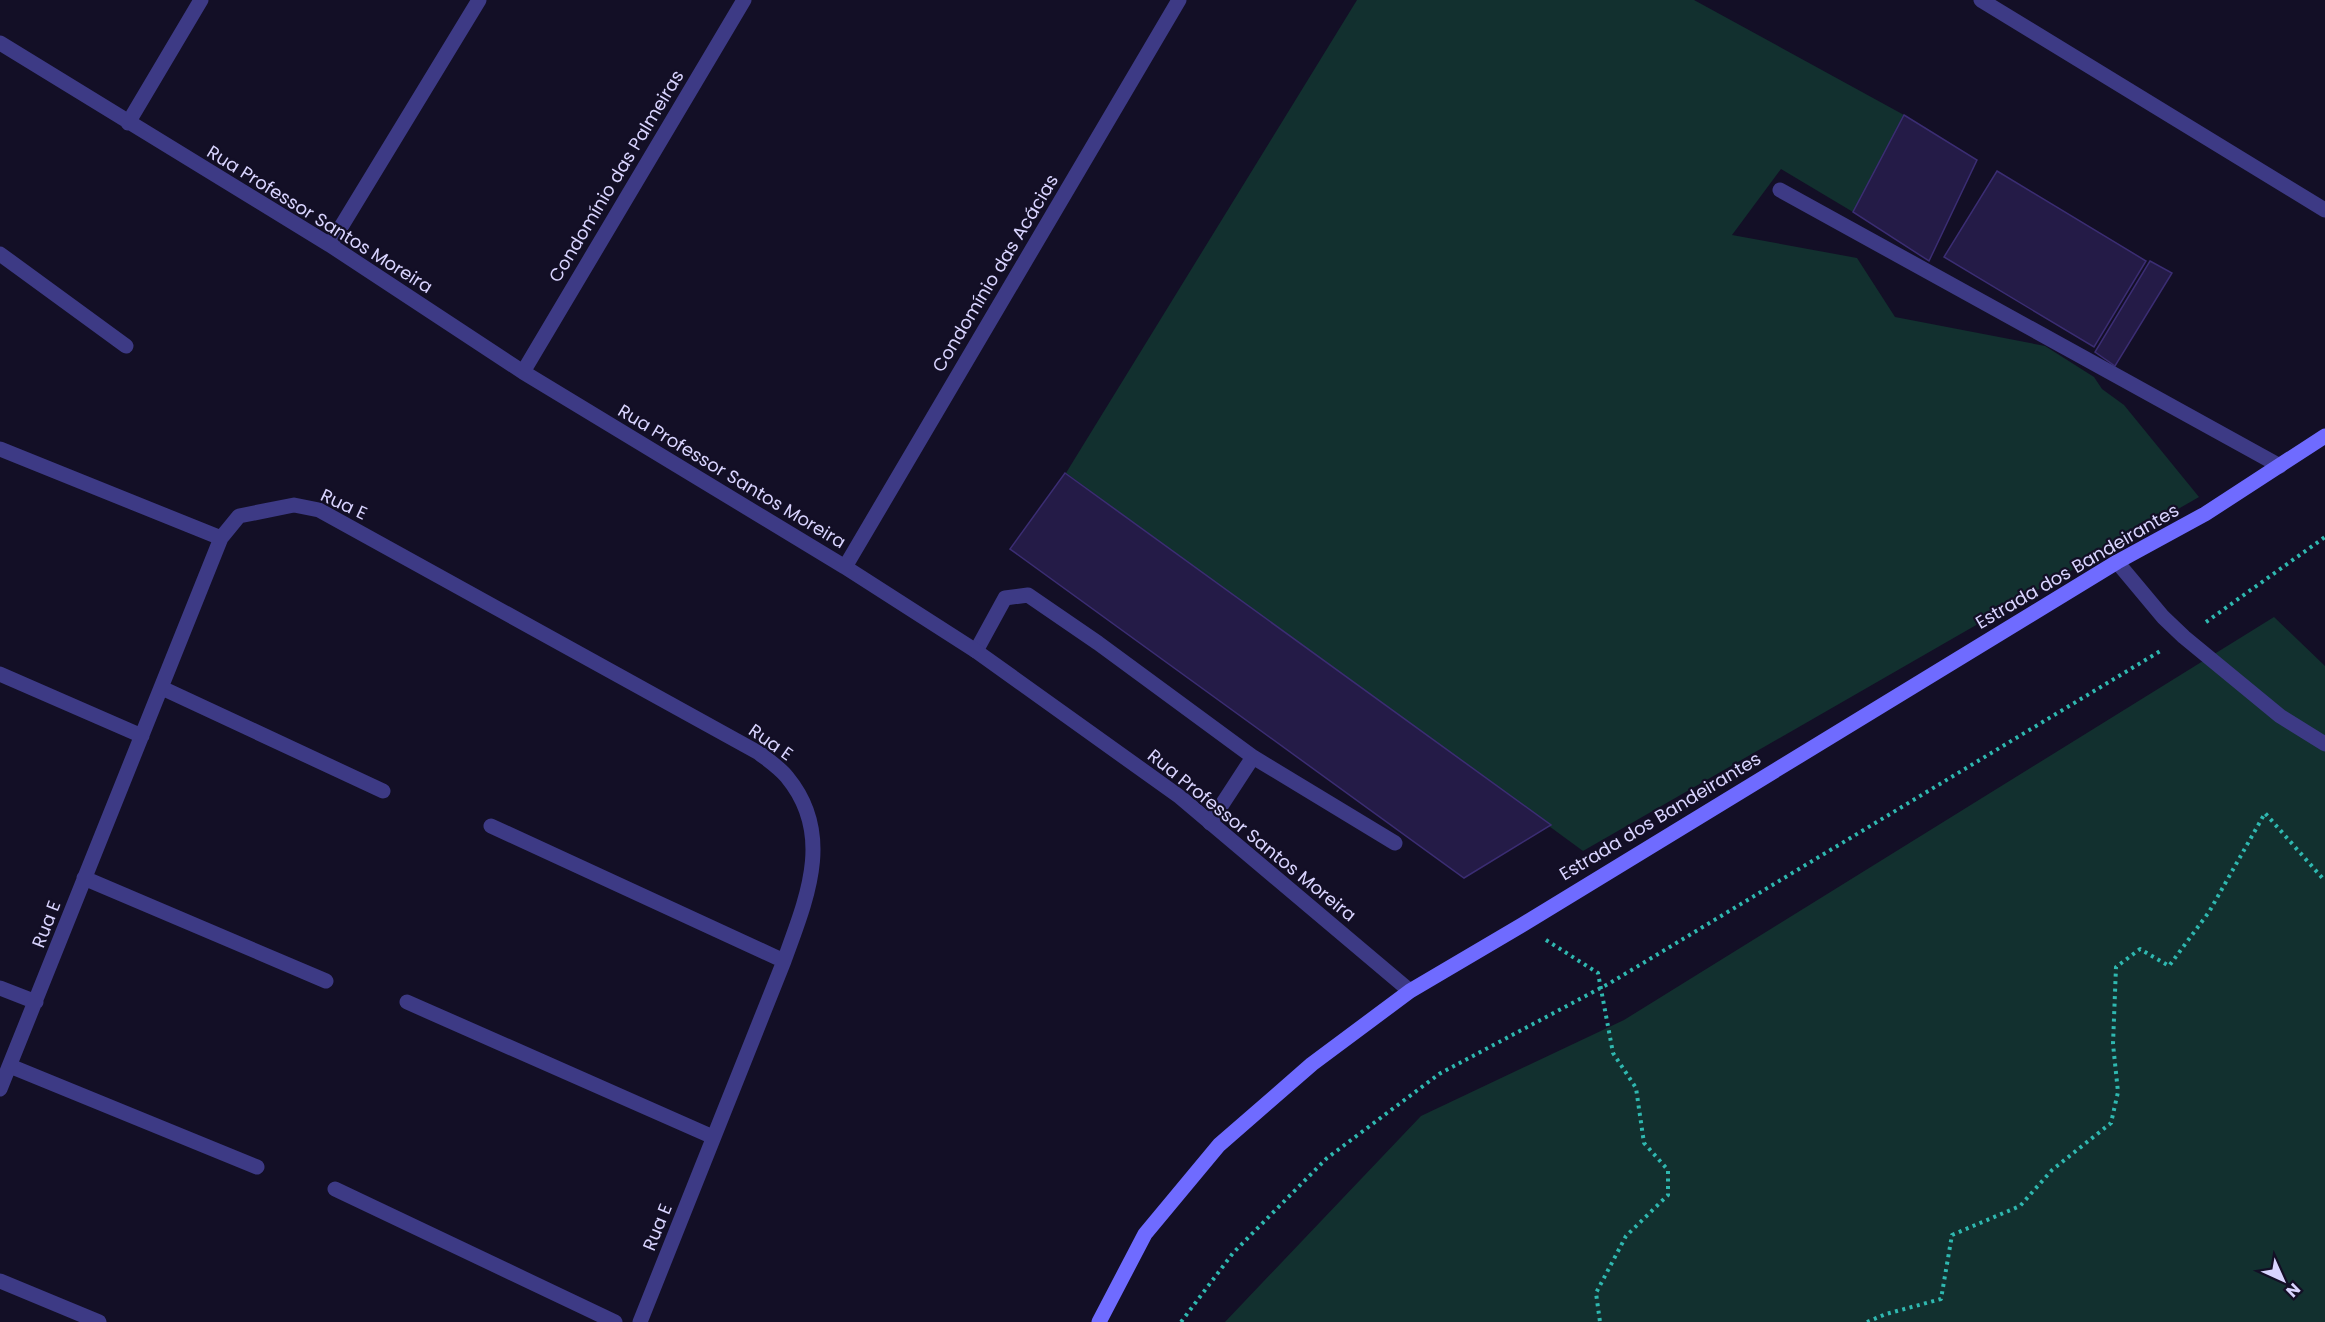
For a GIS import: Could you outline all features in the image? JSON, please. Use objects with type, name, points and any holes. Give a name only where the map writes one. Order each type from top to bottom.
[{"type":"main road","name":"Estrada dos Bandeirantes","points":[[1099,1322],[1145,1234],[1219,1145],[1312,1064],[1410,991],[2117,562],[2205,514],[2325,436]]},
{"type":"street","points":[[128,123],[201,0]]},
{"type":"street","points":[[330,245],[480,0]]},
{"type":"street","name":"Condomínio das Palmeiras","points":[[523,372],[744,0]]},
{"type":"street","name":"Condomínio das Acácias","points":[[845,567],[1179,0]]},
{"type":"street","points":[[1981,0],[2325,210]]},
{"type":"street","name":"Rua Professor Santos Moreira","points":[[0,43],[330,245],[523,372],[845,567],[976,651],[1180,797],[1410,991]]},
{"type":"street","points":[[1780,190],[2280,466]]},
{"type":"street","points":[[0,254],[126,346]]},
{"type":"street","points":[[0,449],[221,538]]},
{"type":"street","name":"Rua E","points":[[0,1089],[221,538],[239,516],[294,506],[319,510],[759,753],[787,776],[805,805],[812,839],[814,867],[784,961],[640,1322]]},
{"type":"street","points":[[2117,562],[2163,617],[2184,637],[2280,716],[2325,744]]},
{"type":"street","points":[[976,651],[1005,598],[1028,595],[1098,643],[1253,757],[1395,843]]},
{"type":"street","points":[[0,674],[142,736]]},
{"type":"street","points":[[162,688],[383,791]]},
{"type":"street","points":[[1210,823],[1253,757]]},
{"type":"street","points":[[490,826],[784,961]]},
{"type":"street","points":[[84,878],[326,981]]},
{"type":"street","points":[[0,988],[36,1002]]},
{"type":"street","points":[[406,1002],[713,1137]]},
{"type":"street","points":[[10,1066],[257,1167]]},
{"type":"street","points":[[335,1189],[615,1322]]},
{"type":"street","points":[[0,1281],[99,1322]]},
{"type":"path","points":[[1181,1322],[1233,1253],[1327,1158],[1439,1074],[1610,983],[2184,637],[2261,585],[2325,537]]},
{"type":"path","points":[[1867,1322],[1886,1314],[1941,1299],[1952,1235],[2020,1206],[2052,1170],[2111,1123],[2118,1092],[2113,1044],[2116,967],[2140,949],[2169,966],[2209,912],[2265,813],[2325,881]]},
{"type":"path","points":[[1522,925],[1598,973],[1613,1053],[1636,1088],[1644,1143],[1668,1170],[1668,1195],[1626,1236],[1596,1293],[1600,1322]]},
{"type":"green space","points":[[1357,0],[1694,0],[1904,115],[1853,212],[1781,169],[1732,235],[1857,258],[1895,317],[2045,346],[2094,377],[2102,389],[2124,405],[2199,497],[1583,851],[1066,473]]},
{"type":"green space","points":[[2274,617],[2325,666],[2325,1322],[1225,1322],[1421,1116],[1624,1020]]},
{"type":"building","points":[[1904,115],[1977,160],[1929,261],[1853,212]]},
{"type":"building","points":[[1997,171],[2146,261],[2094,347],[1944,257]]},
{"type":"building","points":[[2150,261],[2172,273],[2115,366],[2095,352]]},
{"type":"building","points":[[1065,473],[1551,825],[1464,878],[1010,549]]}]
